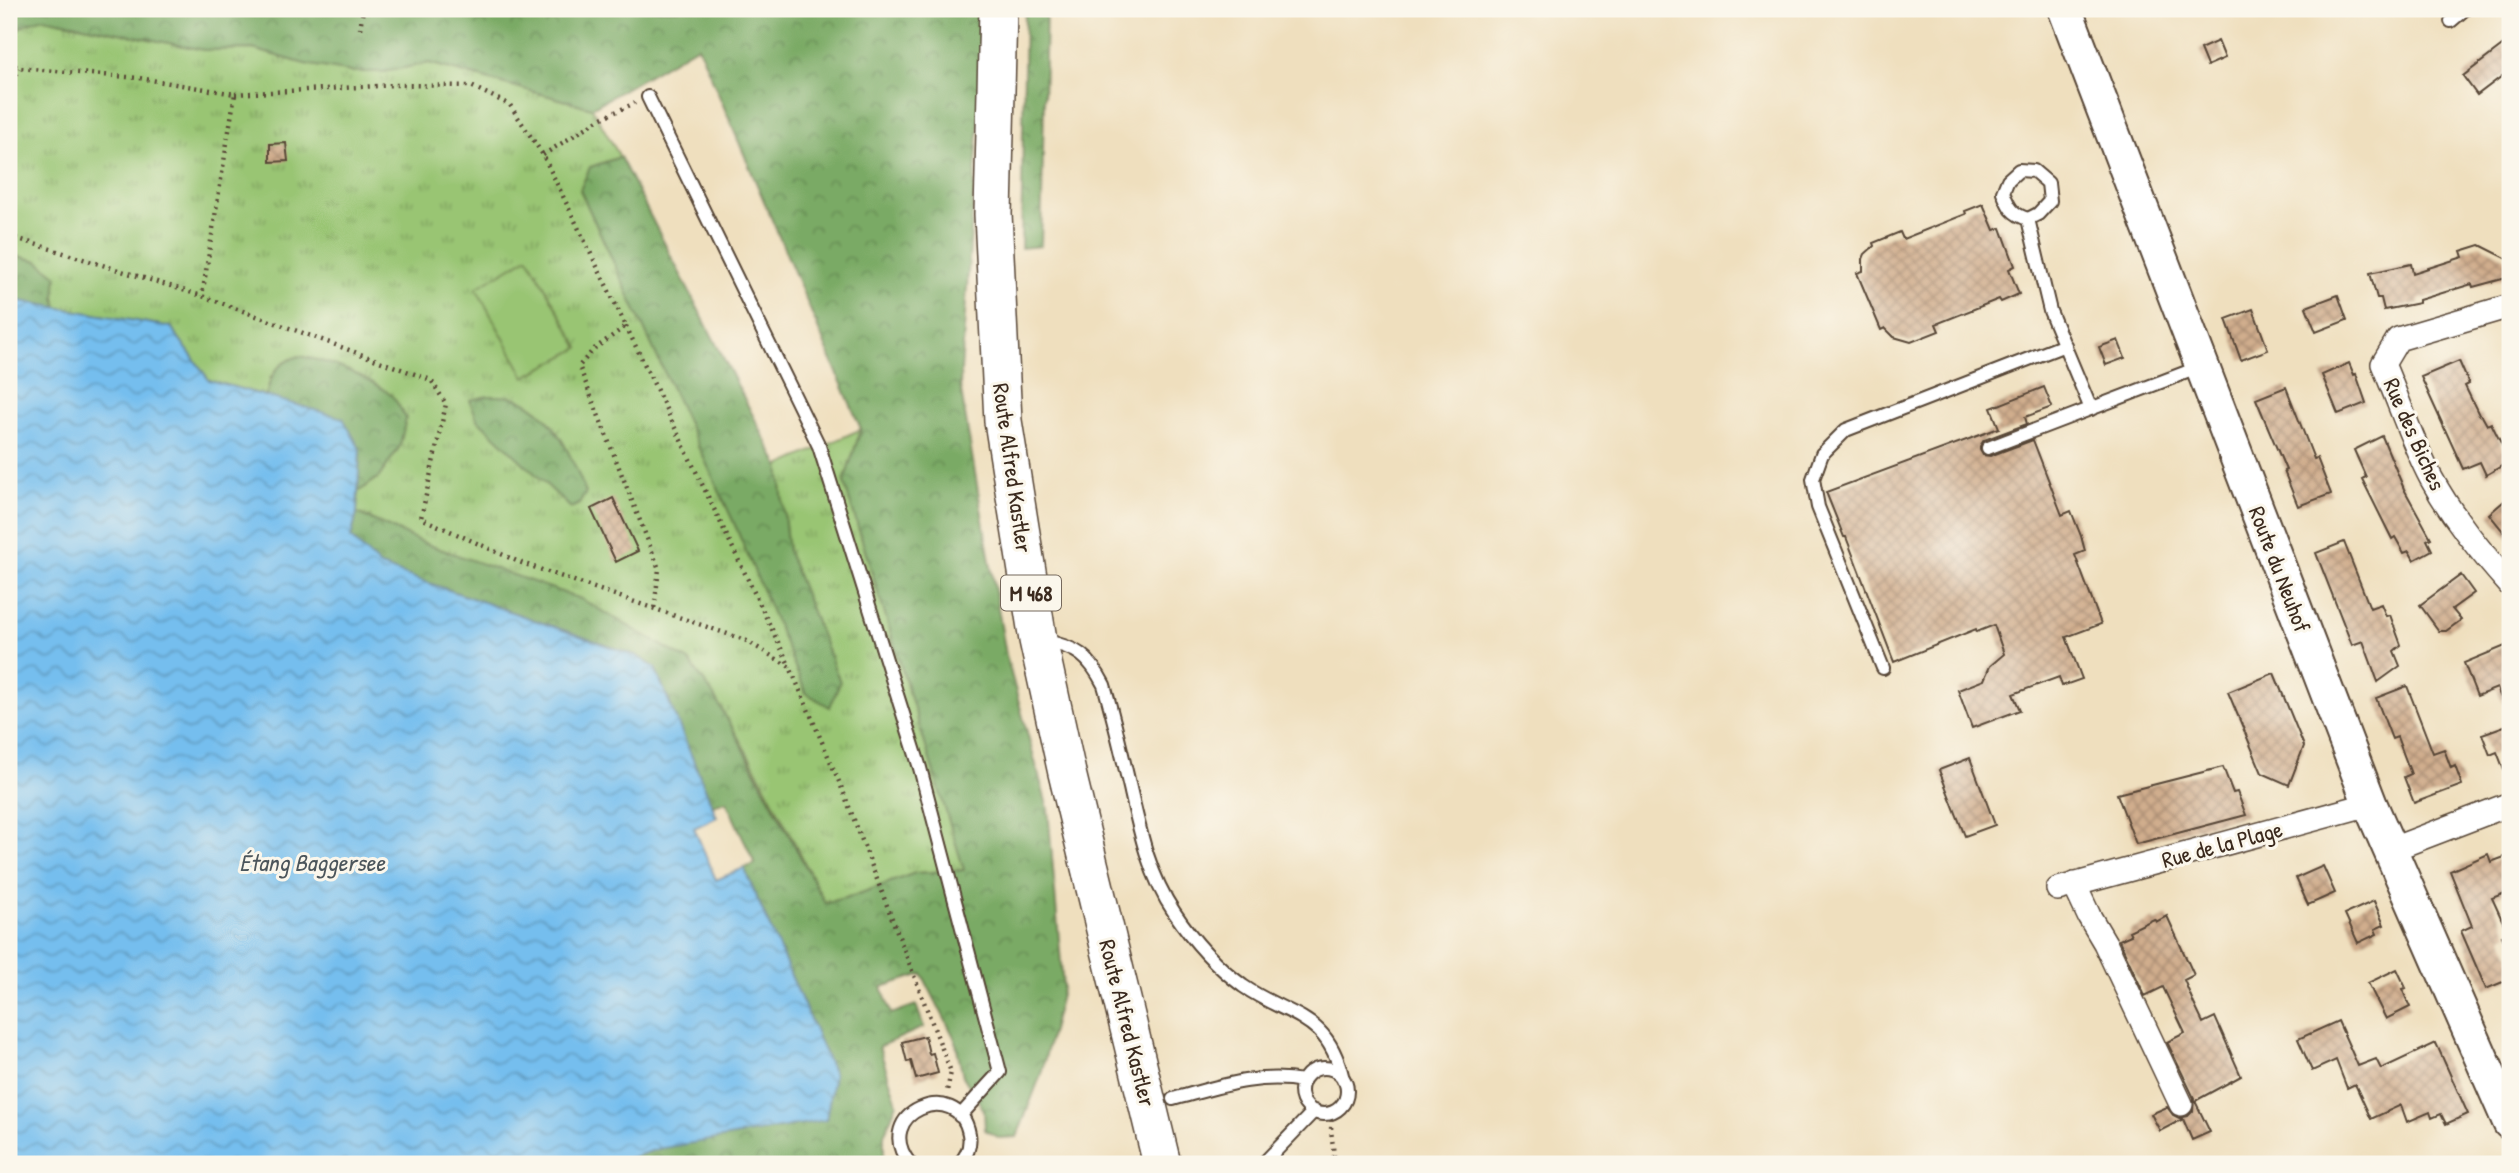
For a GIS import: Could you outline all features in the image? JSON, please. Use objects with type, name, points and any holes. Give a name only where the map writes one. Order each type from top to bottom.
[{"type":"main road","name":"Route Alfred Kastler","points":[[999,9],[993,214],[1003,421],[1038,640],[1162,1164]]},
{"type":"street","name":"Route du Neuhof","points":[[2065,9],[2370,804],[2510,1123]]},
{"type":"street","name":"Rue des Biches","points":[[2510,306],[2398,340],[2383,364],[2430,476],[2453,515],[2510,585]]},
{"type":"street","name":"Rue de la Plage","points":[[2181,1104],[2105,943],[2066,886],[2370,804]]},
{"type":"street","points":[[2390,850],[2510,804]]},
{"type":"lane","points":[[2451,22],[2465,9]]},
{"type":"lane","points":[[648,97],[819,446],[920,768],[1000,1072],[960,1116]]},
{"type":"lane","points":[[2028,219],[2050,312],[2091,409]]},
{"type":"lane","points":[[1883,668],[1818,507],[1812,479],[1822,454],[1846,430],[2065,345]]},
{"type":"lane","points":[[1988,448],[2202,367]]},
{"type":"lane","points":[[1038,640],[1064,645],[1083,654],[1096,669],[1104,685],[1146,859],[1174,912],[1207,952],[1242,985],[1310,1021],[1334,1051],[1343,1079],[1347,1092],[1346,1098],[1338,1109],[1326,1114],[1314,1111],[1304,1102],[1301,1088],[1307,1075],[1319,1068],[1333,1069],[1343,1079]]},
{"type":"lane","points":[[1173,1099],[1254,1079],[1291,1078],[1303,1081]]},
{"type":"lane","points":[[910,1164],[899,1145],[904,1122],[911,1113],[932,1104],[944,1105],[960,1116],[967,1126],[970,1138],[968,1150],[959,1164]]},
{"type":"lane","points":[[1263,1164],[1314,1111]]},
{"type":"path","points":[[360,29],[363,9]]},
{"type":"path","points":[[9,62],[19,68],[139,78],[235,94],[395,85],[471,86],[510,105],[543,155],[790,667],[843,791],[951,1072],[944,1105]]},
{"type":"path","points":[[9,87],[19,68]]},
{"type":"path","points":[[201,296],[235,94]]},
{"type":"path","points":[[543,155],[600,119],[648,97]]},
{"type":"path","points":[[9,236],[201,296],[431,380],[446,404],[421,518],[519,562],[745,640],[790,667]]},
{"type":"path","points":[[626,326],[594,349],[579,366],[659,569],[654,608]]},
{"type":"path","points":[[1332,1112],[1335,1164]]},
{"type":"green space","points":[[9,9],[987,9],[960,385],[1006,655],[1048,809],[1063,987],[1041,1074],[1017,1137],[999,1138],[985,1130],[984,1110],[963,1076],[955,1039],[922,974],[882,987],[891,1014],[916,1005],[924,1027],[879,1047],[897,1103],[884,1135],[884,1158],[865,1164],[612,1164],[658,1149],[834,1074],[744,868],[755,864],[726,801],[712,805],[655,668],[637,656],[380,566],[351,538],[357,513],[426,544],[581,599],[689,661],[711,691],[734,731],[825,903],[856,895],[915,873],[964,870],[844,482],[861,429],[698,46],[592,108],[429,63],[383,72],[352,72],[305,64],[253,49],[204,50],[44,18],[17,30],[9,47]]},
{"type":"green space","points":[[1025,9],[1046,9],[1041,246],[1021,248]]},
{"type":"green space","points":[[44,18],[204,50],[253,49],[305,64],[352,72],[383,72],[429,63],[592,108],[620,157],[590,167],[806,693],[840,682],[788,552],[779,466],[861,429],[844,482],[965,870],[915,873],[856,895],[825,903],[745,749],[689,662],[357,513],[358,492],[379,477],[400,446],[271,376],[266,396],[209,380],[171,327],[58,308],[38,261],[9,254],[9,47],[17,30]],"holes":[[[514,452],[579,504],[571,508]]]},
{"type":"green space","points":[[620,157],[779,466],[788,552],[840,682],[830,707],[806,693],[734,523],[580,190],[590,167]]},
{"type":"green space","points":[[9,254],[38,261],[57,276],[55,298],[58,308],[9,299]]},
{"type":"green space","points":[[528,257],[579,348],[525,377],[476,288]]},
{"type":"green space","points":[[299,356],[335,365],[370,381],[393,397],[406,418],[400,446],[379,477],[358,492],[360,449],[266,396],[276,370],[285,362]]},
{"type":"green space","points":[[488,396],[516,398],[530,405],[552,425],[568,451],[586,493],[579,504],[571,508],[477,419],[470,400]]},
{"type":"water","name":"Étang Baggersee","points":[[9,299],[171,327],[209,380],[343,418],[360,449],[357,513],[351,538],[380,566],[637,656],[655,668],[717,817],[694,828],[716,880],[744,868],[834,1074],[826,1120],[658,1149],[612,1164],[9,1164]]},
{"type":"building","points":[[2510,40],[2510,70],[2477,95],[2463,76]]},
{"type":"building","points":[[2218,41],[2225,58],[2207,66],[2200,49]]},
{"type":"building","points":[[286,143],[288,161],[270,162],[270,144]]},
{"type":"building","points":[[1983,204],[1994,230],[2001,228],[2015,266],[2009,269],[2019,294],[1936,324],[1939,331],[1911,342],[1894,337],[1885,328],[1881,330],[1857,273],[1863,271],[1863,259],[1874,246],[1873,243],[1900,232],[1903,239],[1966,214],[1965,211]]},
{"type":"building","points":[[2480,245],[2510,260],[2510,277],[2473,287],[2472,284],[2419,300],[2419,303],[2384,310],[2381,298],[2377,298],[2370,273],[2411,264],[2413,273],[2463,257],[2461,251]]},
{"type":"building","points":[[2338,295],[2347,320],[2316,332],[2306,307]]},
{"type":"building","points":[[2253,309],[2268,350],[2241,360],[2226,319]]},
{"type":"building","points":[[2118,340],[2125,358],[2106,365],[2099,347]]},
{"type":"building","points":[[2459,361],[2469,384],[2465,386],[2479,415],[2487,425],[2491,423],[2510,461],[2486,475],[2480,462],[2463,469],[2421,377]]},
{"type":"building","points":[[2349,363],[2354,375],[2356,374],[2366,403],[2338,414],[2322,375]]},
{"type":"building","points":[[2044,387],[2052,407],[2025,417],[2027,424],[1984,440],[1980,450],[1983,455],[1990,456],[2033,440],[2062,515],[2071,511],[2081,536],[2085,551],[2075,555],[2101,624],[2066,637],[2082,679],[2062,686],[2059,677],[2013,694],[2020,710],[1972,728],[1958,690],[1984,680],[1990,666],[2004,654],[1994,625],[1977,632],[1976,629],[1894,662],[1826,492],[1999,428],[1991,408]]},
{"type":"building","points":[[2286,387],[2314,459],[2317,458],[2331,494],[2298,506],[2256,399]]},
{"type":"building","points":[[2382,436],[2404,489],[2431,538],[2427,540],[2432,550],[2414,560],[2409,551],[2404,553],[2395,537],[2392,539],[2362,479],[2366,477],[2354,450]]},
{"type":"building","points":[[2510,496],[2510,540],[2489,514]]},
{"type":"building","points":[[613,498],[638,551],[616,562],[591,509]]},
{"type":"building","points":[[2344,542],[2370,608],[2381,604],[2386,616],[2390,615],[2401,645],[2394,651],[2400,666],[2378,682],[2363,641],[2352,645],[2316,553]]},
{"type":"building","points":[[2461,575],[2474,593],[2452,609],[2461,620],[2446,631],[2439,631],[2420,605]]},
{"type":"building","points":[[2510,644],[2509,719],[2497,688],[2477,696],[2464,663]]},
{"type":"building","points":[[2274,673],[2304,746],[2289,785],[2262,773],[2228,692]]},
{"type":"building","points":[[2407,686],[2433,753],[2444,749],[2451,768],[2455,766],[2462,785],[2414,803],[2404,777],[2411,774],[2397,737],[2392,739],[2376,698]]},
{"type":"building","points":[[2510,724],[2509,783],[2497,752],[2490,755],[2482,734]]},
{"type":"building","points":[[1970,758],[1995,825],[1965,836],[1939,770]]},
{"type":"building","points":[[2223,767],[2233,793],[2237,792],[2246,815],[2136,844],[2117,794]]},
{"type":"building","points":[[2488,854],[2491,862],[2510,855],[2510,891],[2492,898],[2508,933],[2502,936],[2510,955],[2510,979],[2486,989],[2461,931],[2472,926],[2450,871]]},
{"type":"building","points":[[2323,866],[2335,893],[2308,905],[2296,878]]},
{"type":"building","points":[[2374,901],[2384,925],[2375,929],[2377,934],[2358,943],[2345,914]]},
{"type":"building","points":[[2167,916],[2194,975],[2184,980],[2194,1004],[2203,1023],[2215,1017],[2241,1076],[2195,1101],[2210,1132],[2192,1140],[2183,1119],[2160,1131],[2151,1114],[2167,1107],[2179,1118],[2188,1116],[2193,1111],[2194,1098],[2167,1042],[2185,1033],[2163,987],[2145,996],[2119,940],[2131,935],[2129,931]]},
{"type":"building","points":[[2397,969],[2406,988],[2402,989],[2410,1007],[2386,1019],[2368,983]]},
{"type":"building","points":[[2338,1021],[2358,1066],[2376,1059],[2381,1069],[2436,1043],[2468,1114],[2446,1124],[2441,1114],[2432,1118],[2430,1112],[2407,1122],[2401,1105],[2371,1119],[2355,1084],[2347,1088],[2336,1060],[2312,1071],[2298,1039]]},
{"type":"building","points":[[925,1036],[929,1054],[933,1053],[938,1073],[916,1079],[911,1061],[907,1062],[902,1042]]}]
